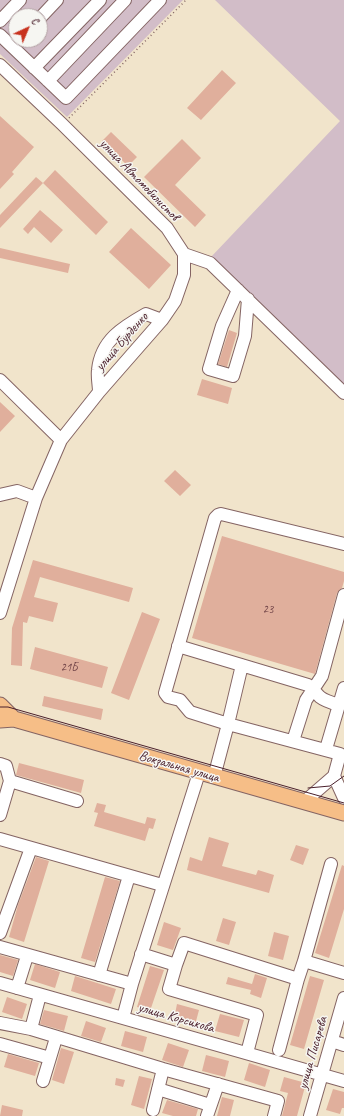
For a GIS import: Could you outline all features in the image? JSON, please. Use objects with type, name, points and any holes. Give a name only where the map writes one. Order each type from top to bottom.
[{"type":"main road","name":"Вокзальная улица","points":[[0,705],[7,720],[344,813]]},
{"type":"street","points":[[0,21],[20,0]]},
{"type":"street","points":[[48,10],[57,0]]},
{"type":"street","points":[[34,68],[100,0]]},
{"type":"street","points":[[48,81],[125,0]]},
{"type":"street","points":[[19,48],[34,68],[66,98],[160,0]]},
{"type":"street","name":"улица Автомобилистов","points":[[0,65],[167,228],[184,254]]},
{"type":"street","points":[[184,254],[210,263],[344,393]]},
{"type":"street","name":"улица Бурденко","points":[[0,612],[36,498],[61,440],[99,392],[162,320],[175,301],[184,275],[184,254]]},
{"type":"street","points":[[238,290],[222,326],[209,369],[233,376],[245,336],[248,299]]},
{"type":"street","points":[[99,392],[98,370],[104,348],[122,327],[146,314],[162,320]]},
{"type":"street","points":[[0,380],[61,440]]},
{"type":"street","points":[[0,495],[17,491],[36,498]]},
{"type":"street","points":[[304,802],[334,776],[342,751],[326,749],[293,741],[228,724],[190,712],[180,700],[166,696],[165,693],[215,518],[218,515],[222,514],[344,544]]},
{"type":"street","points":[[293,741],[306,700],[322,676],[342,611],[344,595]]},
{"type":"street","points":[[178,646],[308,685],[325,700],[339,705]]},
{"type":"street","points":[[214,777],[242,665]]},
{"type":"street","points":[[326,749],[344,688]]},
{"type":"street","points":[[0,764],[6,766],[10,781],[0,815]]},
{"type":"street","points":[[123,1018],[162,885],[198,772]]},
{"type":"street","points":[[334,776],[344,798]]},
{"type":"street","points":[[10,781],[77,801]]},
{"type":"street","points":[[0,839],[162,885]]},
{"type":"street","points":[[0,933],[31,848]]},
{"type":"street","points":[[279,1050],[331,864]]},
{"type":"street","points":[[99,975],[129,876]]},
{"type":"street","points":[[247,1053],[257,1014],[169,989],[184,943],[298,979]]},
{"type":"street","points":[[0,947],[27,956],[132,984]]},
{"type":"street","points":[[141,954],[176,965]]},
{"type":"street","points":[[17,988],[27,956]]},
{"type":"street","points":[[304,961],[344,973]]},
{"type":"street","name":"улица Корсикова","points":[[0,983],[344,1081]]},
{"type":"street","points":[[31,1029],[40,995]]},
{"type":"street","name":"улица Писарева","points":[[310,1116],[344,998]]},
{"type":"street","points":[[0,1039],[2,1023],[31,1029],[56,1038],[278,1101],[274,1116]]},
{"type":"street","points":[[43,1081],[56,1038]]},
{"type":"street","points":[[332,1041],[344,1045]]},
{"type":"street","points":[[0,1044],[50,1058]]},
{"type":"street","points":[[152,1110],[163,1069]]},
{"type":"street","points":[[158,1089],[209,1111],[218,1084]]},
{"type":"path","points":[[62,124],[186,0]]},
{"type":"shaded area","points":[[0,0],[183,0],[67,117],[0,54]]},
{"type":"shaded area","points":[[215,0],[344,0],[344,387],[211,257],[340,121]]},
{"type":"building","points":[[222,70],[236,83],[201,120],[187,108]]},
{"type":"building","points":[[0,116],[34,147],[12,172],[14,174],[0,189]]},
{"type":"building","points":[[111,132],[137,157],[128,166],[102,141]]},
{"type":"building","points":[[182,139],[201,158],[175,185],[206,215],[195,227],[144,177]]},
{"type":"building","points":[[55,170],[108,222],[96,235],[43,183]]},
{"type":"building","points":[[36,177],[43,183],[0,228],[0,215]]},
{"type":"building","points":[[40,210],[63,230],[51,243],[34,227],[28,234],[23,229]]},
{"type":"building","points":[[131,228],[171,265],[149,289],[109,252]]},
{"type":"building","points":[[0,248],[70,264],[68,273],[0,258]]},
{"type":"building","points":[[229,330],[237,333],[227,367],[218,364]]},
{"type":"building","points":[[202,379],[232,388],[228,404],[197,395]]},
{"type":"building","points":[[0,402],[15,416],[0,432]]},
{"type":"building","points":[[175,470],[191,485],[180,496],[164,481]]},
{"type":"building","points":[[222,536],[344,572],[344,581],[342,588],[337,593],[315,674],[192,638]]},
{"type":"building","points":[[33,560],[133,588],[129,602],[40,577],[34,597],[58,603],[53,622],[29,616],[27,623],[23,622],[22,666],[11,665],[12,628]]},
{"type":"building","points":[[142,612],[160,619],[129,700],[111,693]]},
{"type":"building","points":[[35,647],[108,667],[102,688],[30,669]]},
{"type":"building","points":[[44,696],[103,709],[101,720],[42,706]]},
{"type":"building","points":[[19,763],[84,780],[81,793],[16,775]]},
{"type":"building","points":[[97,803],[106,805],[104,812],[145,824],[147,817],[156,819],[153,829],[149,828],[145,841],[94,826],[98,813],[94,812]]},
{"type":"building","points":[[209,837],[229,843],[222,866],[256,875],[258,870],[274,875],[269,893],[187,870],[190,857],[202,861]]},
{"type":"building","points":[[296,845],[309,849],[303,865],[290,860]]},
{"type":"building","points":[[36,857],[49,861],[24,942],[9,937],[18,905]]},
{"type":"building","points":[[342,865],[344,866],[344,909],[329,958],[315,953]]},
{"type":"building","points":[[105,877],[120,881],[95,962],[81,958]]},
{"type":"building","points":[[223,918],[236,922],[229,945],[216,941]]},
{"type":"building","points":[[164,922],[181,928],[173,950],[157,945]]},
{"type":"building","points":[[274,932],[289,936],[283,960],[268,956]]},
{"type":"building","points":[[0,955],[18,960],[13,976],[0,972]]},
{"type":"building","points":[[35,964],[60,972],[55,988],[30,980]]},
{"type":"building","points":[[150,966],[164,970],[150,1011],[137,1007]]},
{"type":"building","points":[[255,974],[267,978],[261,998],[250,994],[251,990],[226,984],[228,977],[252,984]]},
{"type":"building","points":[[75,976],[116,989],[111,1004],[71,991]]},
{"type":"building","points":[[310,976],[324,980],[304,1049],[290,1045]]},
{"type":"building","points":[[7,997],[27,1004],[22,1019],[2,1012]]},
{"type":"building","points":[[177,1004],[199,1010],[195,1025],[174,1019]]},
{"type":"building","points":[[44,1010],[68,1016],[64,1031],[40,1024]]},
{"type":"building","points":[[220,1014],[244,1020],[239,1037],[215,1031]]},
{"type":"building","points":[[86,1021],[106,1028],[101,1042],[81,1036]]},
{"type":"building","points":[[125,1031],[147,1037],[143,1052],[121,1046]]},
{"type":"building","points":[[168,1043],[189,1050],[183,1067],[162,1060]]},
{"type":"building","points":[[61,1048],[74,1052],[64,1084],[52,1080]]},
{"type":"building","points":[[8,1054],[39,1063],[35,1076],[4,1067]]},
{"type":"building","points":[[206,1055],[229,1061],[225,1077],[202,1071]]},
{"type":"building","points":[[249,1063],[270,1070],[265,1087],[244,1080]]},
{"type":"building","points":[[139,1076],[152,1079],[144,1109],[131,1105]]},
{"type":"building","points":[[284,1077],[306,1083],[297,1116],[282,1116],[288,1093],[280,1091]]},
{"type":"building","points":[[116,1078],[125,1080],[123,1087],[115,1085]]},
{"type":"building","points":[[333,1089],[344,1092],[344,1108],[342,1108],[340,1114],[326,1110]]},
{"type":"building","points":[[222,1097],[234,1100],[230,1116],[217,1116]]},
{"type":"building","points":[[167,1100],[198,1109],[196,1116],[173,1116],[162,1113]]},
{"type":"building","points":[[2,1105],[23,1110],[22,1116],[0,1116]]},
{"type":"tram line","points":[[0,707],[8,707],[344,803]]},
{"type":"tram line","points":[[308,788],[330,786],[344,776]]}]
